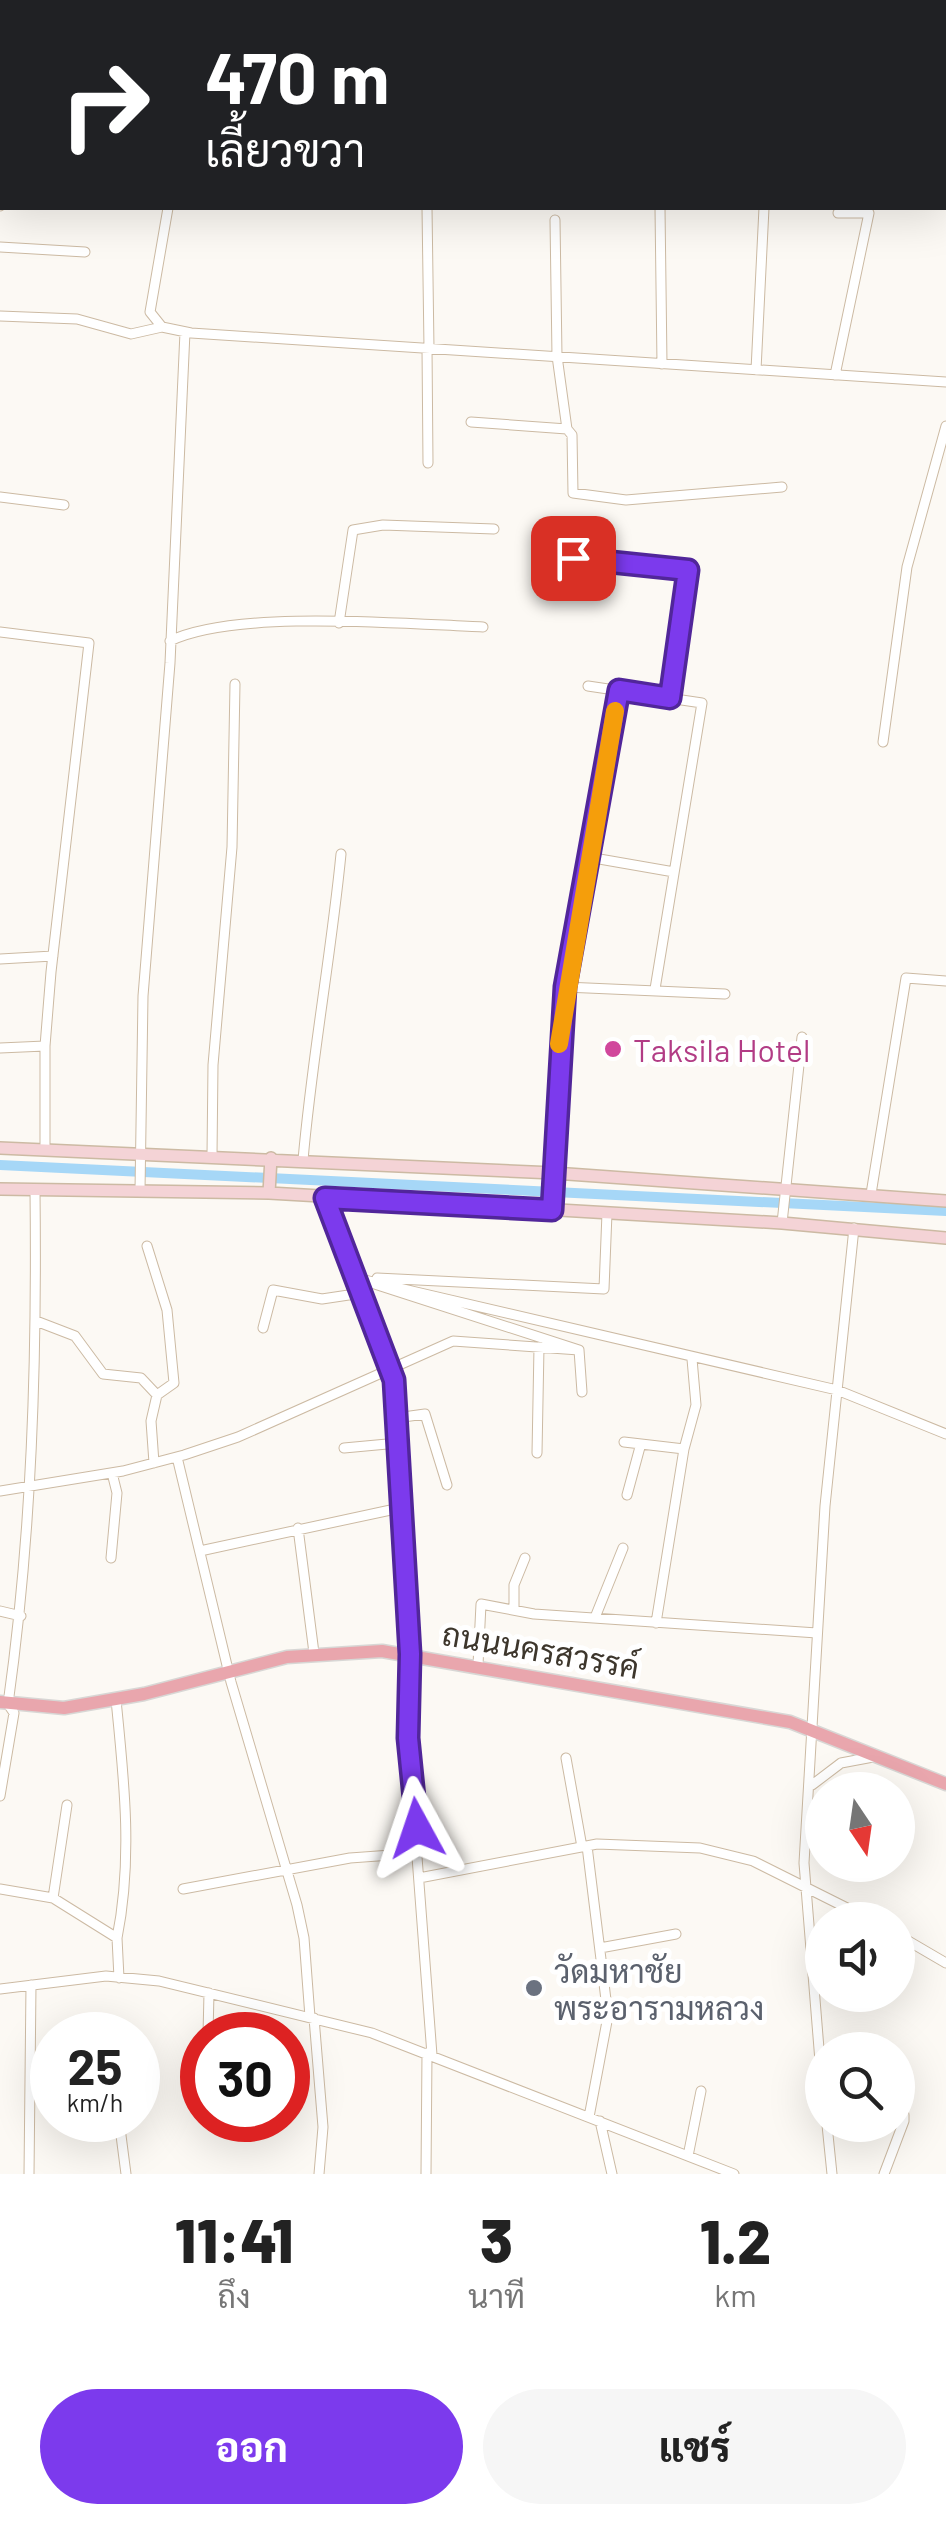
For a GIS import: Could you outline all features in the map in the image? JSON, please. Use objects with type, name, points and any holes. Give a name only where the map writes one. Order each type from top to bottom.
[{"type":"main road","name":"ถนนนครสวรรค์","points":[[4,1703],[64,1708],[116,1700],[314,1653],[410,1654],[813,1729],[946,1784]]},
{"type":"street","points":[[162,327],[150,312],[168,210]]},
{"type":"street","points":[[427,210],[428,464]]},
{"type":"street","points":[[660,210],[662,364]]},
{"type":"street","points":[[756,370],[764,210]]},
{"type":"street","points":[[836,375],[870,213],[838,213]]},
{"type":"street","points":[[555,220],[557,356],[567,429],[572,435],[573,493],[626,500],[782,487]]},
{"type":"street","points":[[0,247],[85,252]]},
{"type":"street","points":[[0,316],[77,319],[131,334],[162,327],[185,332],[946,382]]},
{"type":"street","points":[[140,1191],[143,996],[170,641],[185,332]]},
{"type":"street","points":[[471,422],[567,429]]},
{"type":"street","points":[[883,742],[907,567],[946,426]]},
{"type":"street","points":[[0,498],[64,505]]},
{"type":"street","points":[[339,623],[354,530],[383,524],[494,530]]},
{"type":"street","points":[[573,558],[688,570],[670,698]]},
{"type":"street","points":[[170,641],[209,626],[339,623],[483,627]]},
{"type":"street","points":[[0,632],[89,643],[52,956],[45,1046],[45,1150]]},
{"type":"street","points":[[212,1155],[214,1065],[232,847],[235,684]]},
{"type":"street","points":[[588,686],[702,704],[655,989]]},
{"type":"street","points":[[552,1210],[565,987],[619,690]]},
{"type":"street","points":[[303,1160],[312,1058],[330,965],[341,854]]},
{"type":"street","points":[[588,857],[674,872]]},
{"type":"street","points":[[0,959],[52,956]]},
{"type":"street","points":[[871,1194],[906,978],[946,981]]},
{"type":"street","points":[[565,987],[725,994]]},
{"type":"street","points":[[782,1223],[802,1037]]},
{"type":"street","points":[[0,1048],[45,1046]]},
{"type":"street","points":[[0,1148],[554,1173],[786,1186],[946,1201]]},
{"type":"street","points":[[269,1193],[271,1158]]},
{"type":"street","points":[[0,1189],[269,1193],[782,1223],[946,1238]]},
{"type":"street","points":[[0,1796],[14,1713],[4,1703],[20,1616],[30,1488],[36,1190]]},
{"type":"street","points":[[325,1198],[391,1366],[410,1654],[408,1738],[430,2054],[426,2174]]},
{"type":"street","points":[[356,1278],[604,1289],[607,1214]]},
{"type":"street","points":[[812,1772],[817,1633],[854,1228]]},
{"type":"street","points":[[148,1246],[167,1310],[174,1383],[157,1395],[151,1422],[154,1463]]},
{"type":"street","points":[[356,1278],[579,1350]]},
{"type":"street","points":[[356,1278],[838,1390],[946,1434]]},
{"type":"street","points":[[262,1328],[272,1290],[322,1299],[362,1293]]},
{"type":"street","points":[[36,1321],[76,1336],[103,1374],[140,1378],[157,1395]]},
{"type":"street","points":[[0,1491],[112,1473],[238,1437],[453,1341],[579,1350]]},
{"type":"street","points":[[537,1453],[539,1347]]},
{"type":"street","points":[[579,1350],[582,1392]]},
{"type":"street","points":[[656,1623],[684,1449],[696,1405],[692,1359]]},
{"type":"street","points":[[396,1418],[425,1414],[447,1486]]},
{"type":"street","points":[[624,1442],[640,1447],[684,1449]]},
{"type":"street","points":[[344,1448],[398,1443]]},
{"type":"street","points":[[627,1495],[640,1447]]},
{"type":"street","points":[[177,1457],[229,1671],[304,1938],[323,2127],[318,2174]]},
{"type":"street","points":[[111,1558],[117,1493],[112,1473]]},
{"type":"street","points":[[200,1551],[400,1508]]},
{"type":"street","points":[[298,1528],[314,1653]]},
{"type":"street","points":[[596,1615],[623,1548]]},
{"type":"street","points":[[514,1608],[514,1585],[526,1558]]},
{"type":"street","points":[[478,1666],[482,1604],[534,1614],[596,1615],[656,1623],[817,1633]]},
{"type":"street","points":[[0,1611],[20,1616]]},
{"type":"street","points":[[116,1700],[127,1829],[125,1899],[118,1938],[119,1978]]},
{"type":"street","points":[[824,1772],[840,1763],[886,1757]]},
{"type":"street","points":[[566,1758],[585,1846],[608,2018],[589,2117]]},
{"type":"street","points":[[53,1898],[67,1805]]},
{"type":"street","points":[[420,1878],[618,1842],[700,1848],[752,1861],[838,1902]]},
{"type":"street","points":[[805,1844],[804,1883],[817,2032]]},
{"type":"street","points":[[183,1889],[285,1869],[419,1853]]},
{"type":"street","points":[[0,1889],[53,1898],[118,1938]]},
{"type":"street","points":[[600,1948],[676,1934]]},
{"type":"street","points":[[915,1945],[946,1962]]},
{"type":"street","points":[[0,1989],[119,1978],[209,1993],[312,2018],[430,2054],[734,2174]]},
{"type":"street","points":[[29,2174],[31,1985]]},
{"type":"street","points":[[209,1993],[209,2012]]},
{"type":"street","points":[[688,2156],[701,2090]]},
{"type":"street","points":[[600,2121],[612,2174]]},
{"type":"street","points":[[122,2142],[126,2174]]},
{"type":"street","points":[[829,2142],[832,2174]]},
{"type":"street","points":[[884,2174],[896,2142]]},
{"type":"waterway","points":[[0,1165],[946,1211]]},
{"type":"slow traffic","points":[[559,1044],[565,987],[615,711]]},
{"type":"place","name":"Taksila Hotel","points":[[613,1049]]},
{"type":"place","name":"วัดมหาชัย พระอารามหลวง","points":[[534,1988]]},
{"type":"route","points":[[417,1828],[408,1738],[410,1654],[394,1380],[325,1198],[552,1210],[565,987],[619,690],[670,698],[688,570],[573,558]]}]
